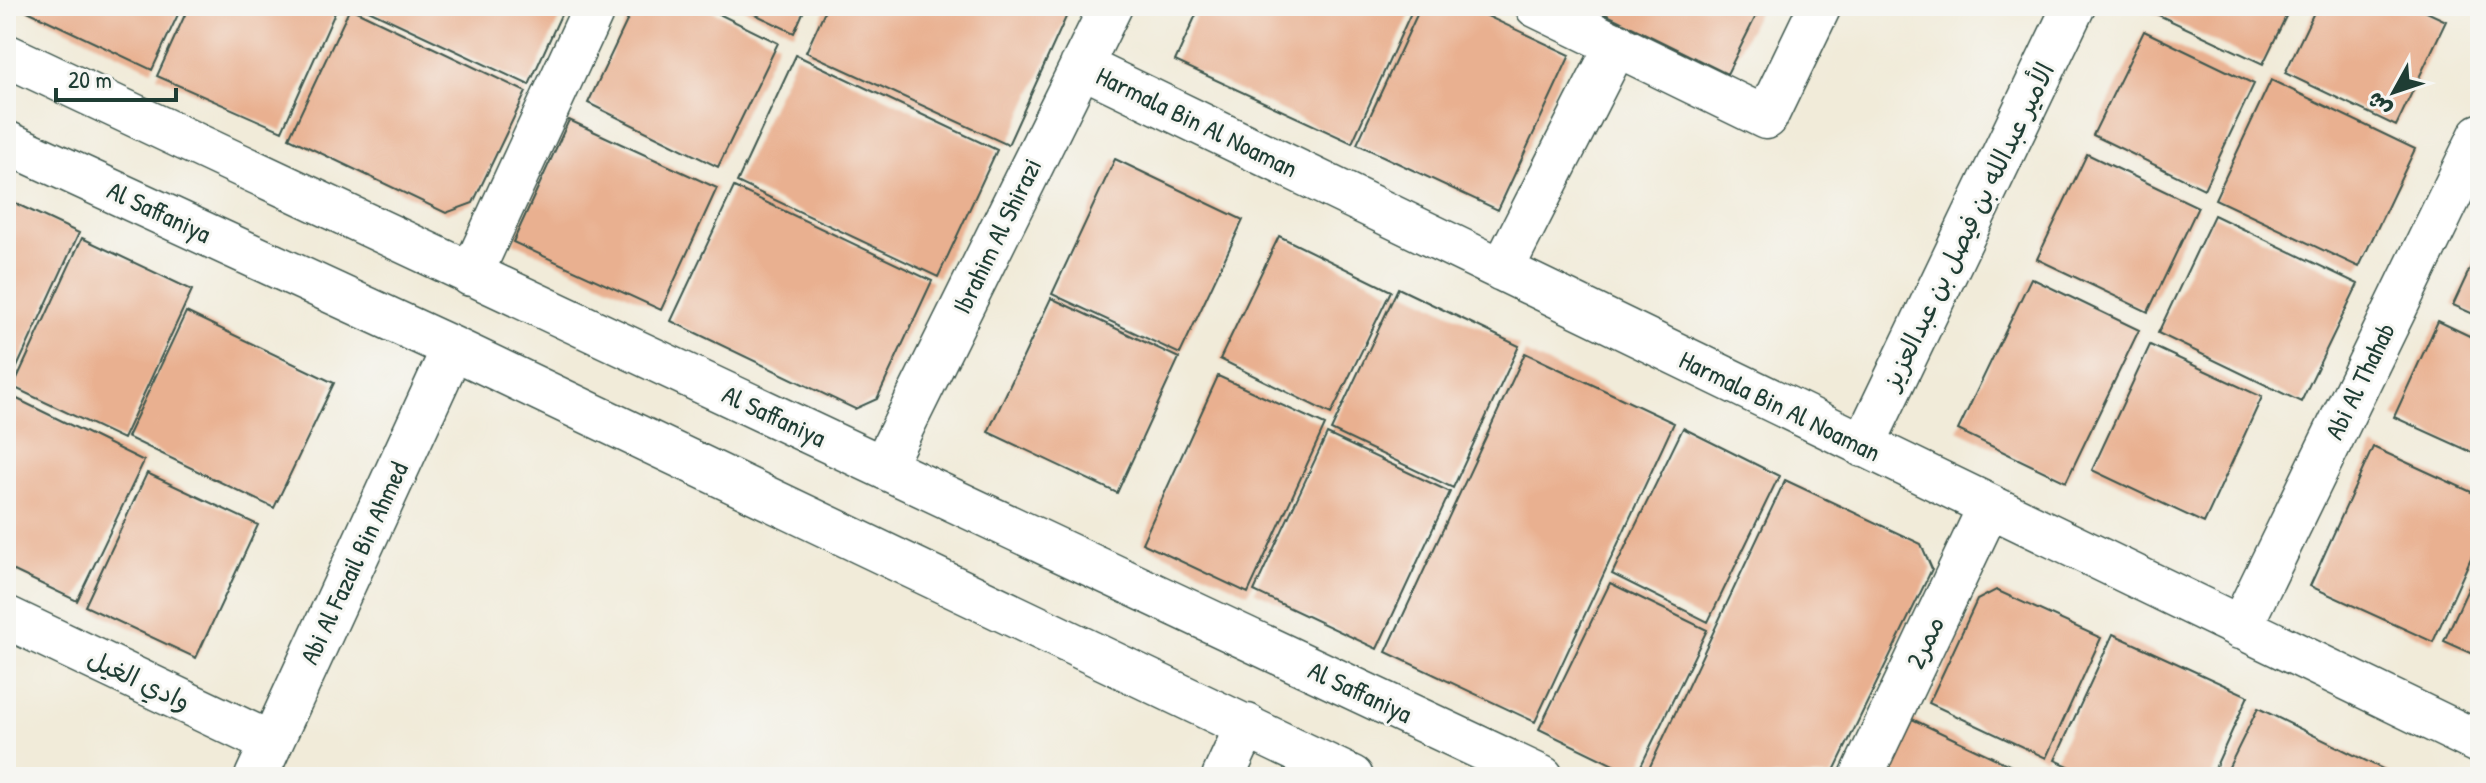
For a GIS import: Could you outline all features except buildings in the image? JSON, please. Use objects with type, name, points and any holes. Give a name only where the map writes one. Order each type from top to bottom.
[{"type":"street","points":[[471,275],[595,6]]},
{"type":"street","name":"Ibrahim Al Shirazi","points":[[883,467],[1111,6]]},
{"type":"street","points":[[1536,6],[1766,118],[1820,6]]},
{"type":"street","name":"الأمير عبدالله بن فيصل بن عبدالعزيز","points":[[1863,446],[2074,6]]},
{"type":"street","points":[[1502,270],[1617,44]]},
{"type":"street","name":"Al Saffaniya","points":[[6,55],[1542,777]]},
{"type":"street","name":"Harmala Bin Al Noaman","points":[[1081,66],[2480,743]]},
{"type":"street","name":"Abi Al Thahab","points":[[2240,628],[2480,135]]},
{"type":"street","name":"Al Saffaniya","points":[[6,142],[453,348],[1352,777]]},
{"type":"street","name":"Abi Al Fazail Bin Ahmed","points":[[264,760],[453,348]]},
{"type":"street","name":"ممر2","points":[[1861,777],[1989,507]]},
{"type":"street","name":"وادي الغيل","points":[[6,617],[264,760]]},
{"type":"street","points":[[1223,777],[1247,725]]}]
